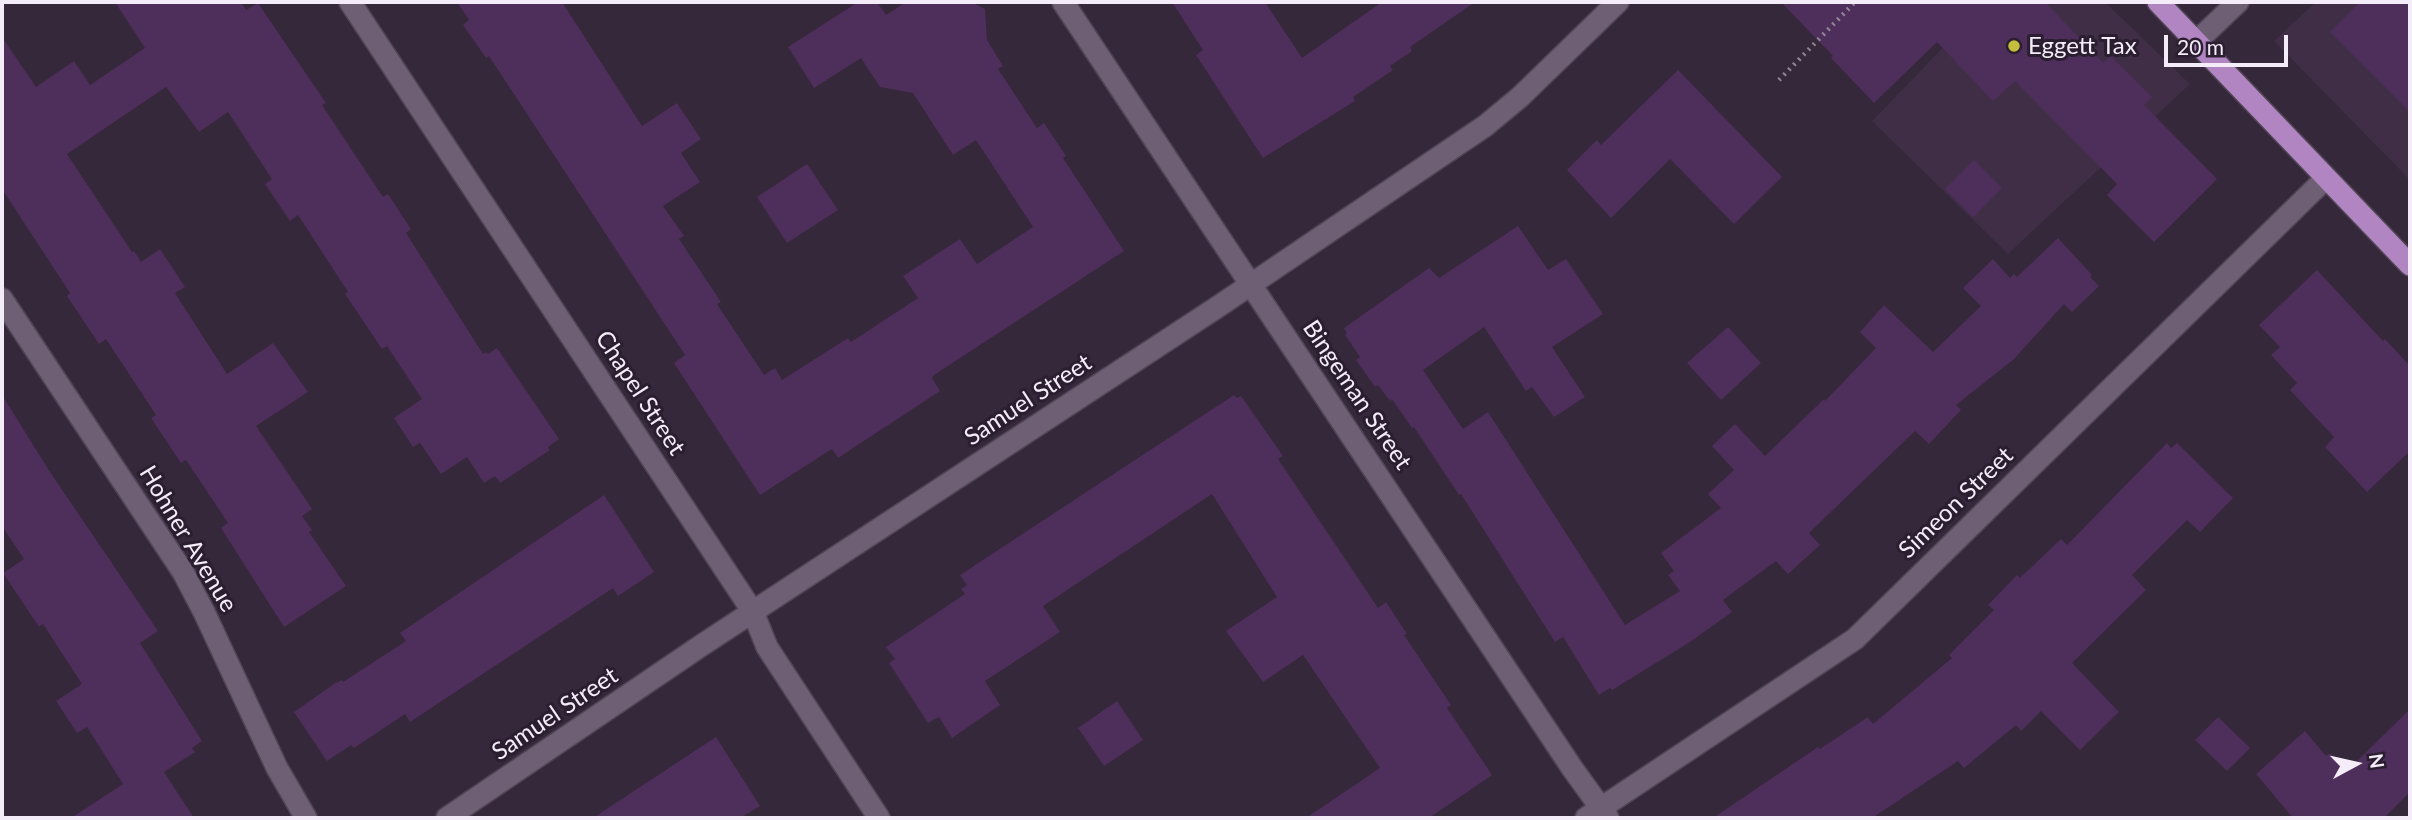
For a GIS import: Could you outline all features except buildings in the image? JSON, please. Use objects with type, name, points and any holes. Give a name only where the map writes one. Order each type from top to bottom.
[{"type":"main road","points":[[2158,2],[2410,265]]},
{"type":"street","name":"Chapel Street","points":[[350,2],[753,612],[767,647],[879,818]]},
{"type":"street","name":"Bingeman Street","points":[[1063,2],[1598,815]]},
{"type":"street","name":"Samuel Street","points":[[447,818],[1485,126],[1520,97],[1618,2]]},
{"type":"street","points":[[2196,42],[2238,2]]},
{"type":"street","name":"Simeon Street","points":[[1598,815],[1855,639],[2325,179]]},
{"type":"street","name":"Hohner Avenue","points":[[2,299],[183,572],[277,768],[306,818]]},
{"type":"path","points":[[1779,80],[1855,2]]},
{"type":"shaded area","points":[[1987,2],[2105,2],[2190,84],[2008,254],[1872,121]]},
{"type":"shaded area","points":[[2316,2],[2410,2],[2410,180],[2274,41]]},
{"type":"place","name":"Eggett Tax","points":[[2014,46]]}]
